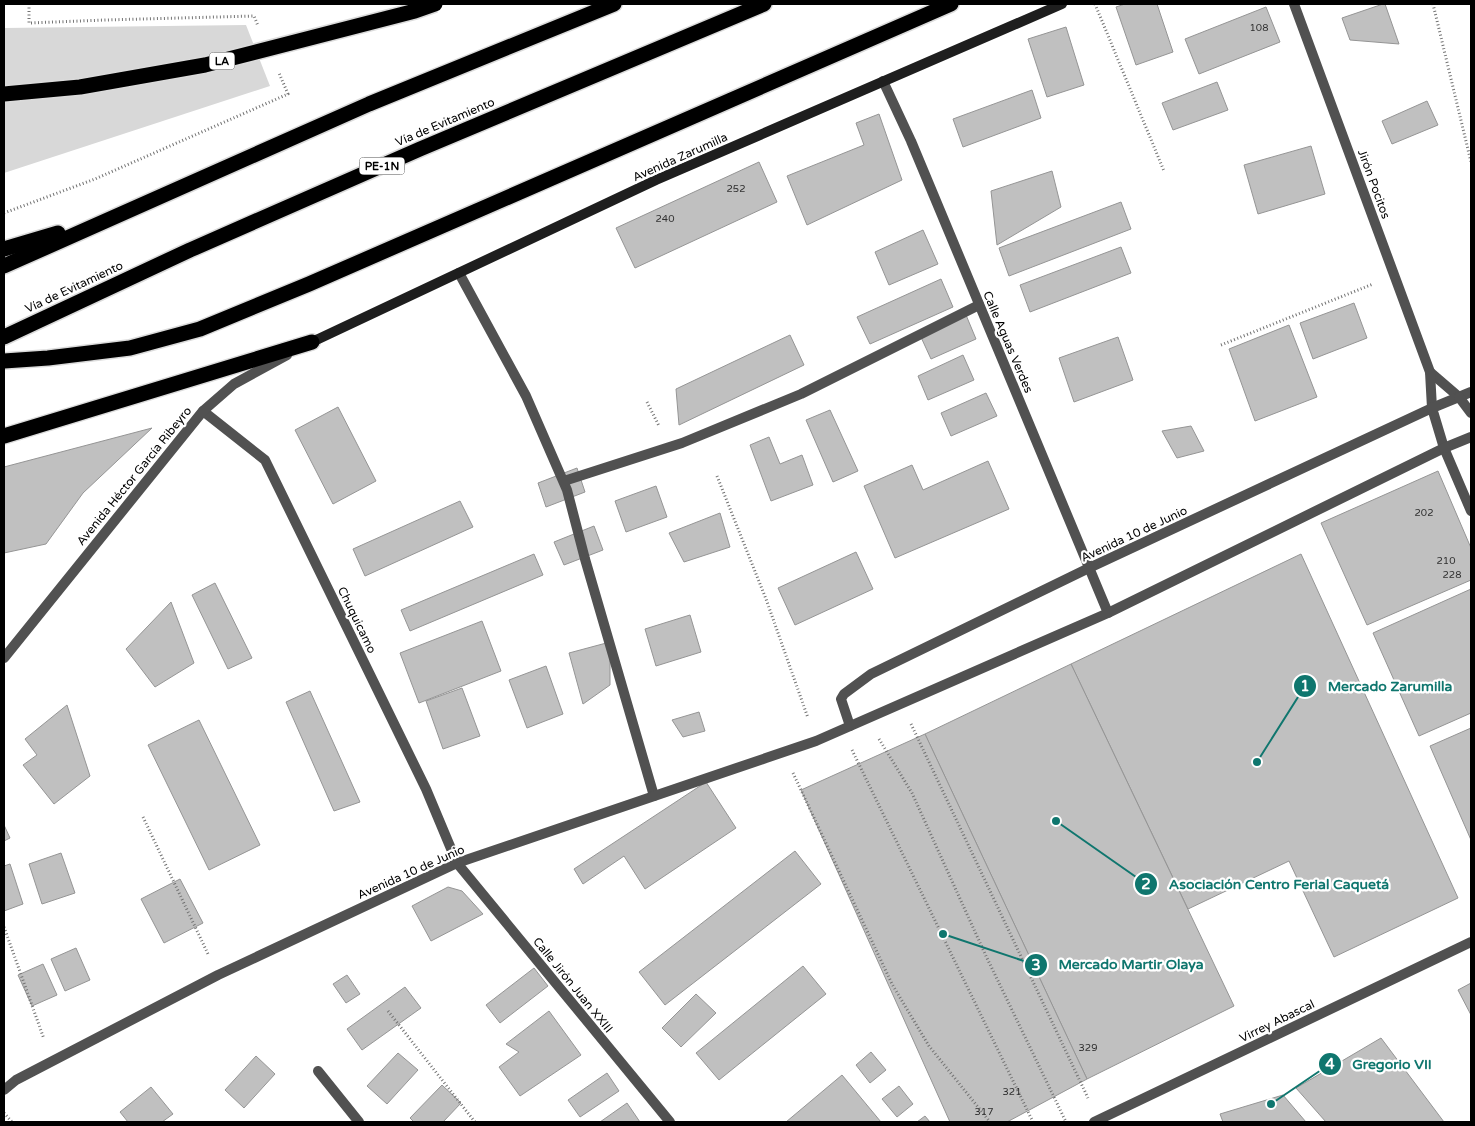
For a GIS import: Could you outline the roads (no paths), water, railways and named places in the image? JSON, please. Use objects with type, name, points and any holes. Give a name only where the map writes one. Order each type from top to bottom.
[{"type":"highway","name":"LA","points":[[4,94],[80,87],[205,65],[415,11],[435,4]]},
{"type":"highway","points":[[4,266],[369,104],[614,4]]},
{"type":"highway","name":"Vía de Evitamiento","points":[[4,337],[190,250],[420,149],[764,4]]},
{"type":"highway","points":[[4,361],[48,358],[130,348],[200,329],[309,284],[951,4]]},
{"type":"highway","points":[[4,249],[112,217]]},
{"type":"highway","points":[[4,436],[312,342]]},
{"type":"main road","name":"Avenida Zarumilla","points":[[312,342],[656,180],[1062,4]]},
{"type":"street","name":"Jirón Pocitos","points":[[1294,4],[1430,372],[1432,408],[1444,448],[1471,511]]},
{"type":"street","name":"Calle Aguas Verdes","points":[[883,81],[911,141],[1108,613]]},
{"type":"street","points":[[459,273],[526,396],[564,481],[654,796]]},
{"type":"street","points":[[564,481],[682,443],[801,394],[979,305]]},
{"type":"street","name":"Avenida Héctor García Ribeyro","points":[[4,658],[203,411],[234,384],[312,342]]},
{"type":"street","name":"Jirón Pocitos","points":[[1430,372],[1459,397],[1471,413]]},
{"type":"street","name":"Avenida 10 de Junio","points":[[846,728],[841,699],[844,694],[871,674],[1089,568],[1432,408],[1471,392]]},
{"type":"street","name":"Chuquicamo","points":[[203,411],[265,460],[426,789],[457,863]]},
{"type":"street","name":"Avenida 10 de Junio","points":[[4,1090],[16,1080],[218,975],[457,863],[816,741],[1108,613],[1444,448],[1471,437]]},
{"type":"street","name":"Calle Jirón Juan XXIII","points":[[457,863],[670,1122]]},
{"type":"street","name":"Virrey Abascal","points":[[1096,1121],[1471,942]]},
{"type":"street","points":[[318,1071],[359,1122]]},
{"type":"place","name":"Mercado Zarumilla","points":[[1257,762]]},
{"type":"place","name":"Asociación Centro Ferial Caquetá","points":[[1056,821]]},
{"type":"place","name":"Mercado Martir Olaya","points":[[943,934]]},
{"type":"place","name":"Gregorio VII","points":[[1271,1104]]}]
